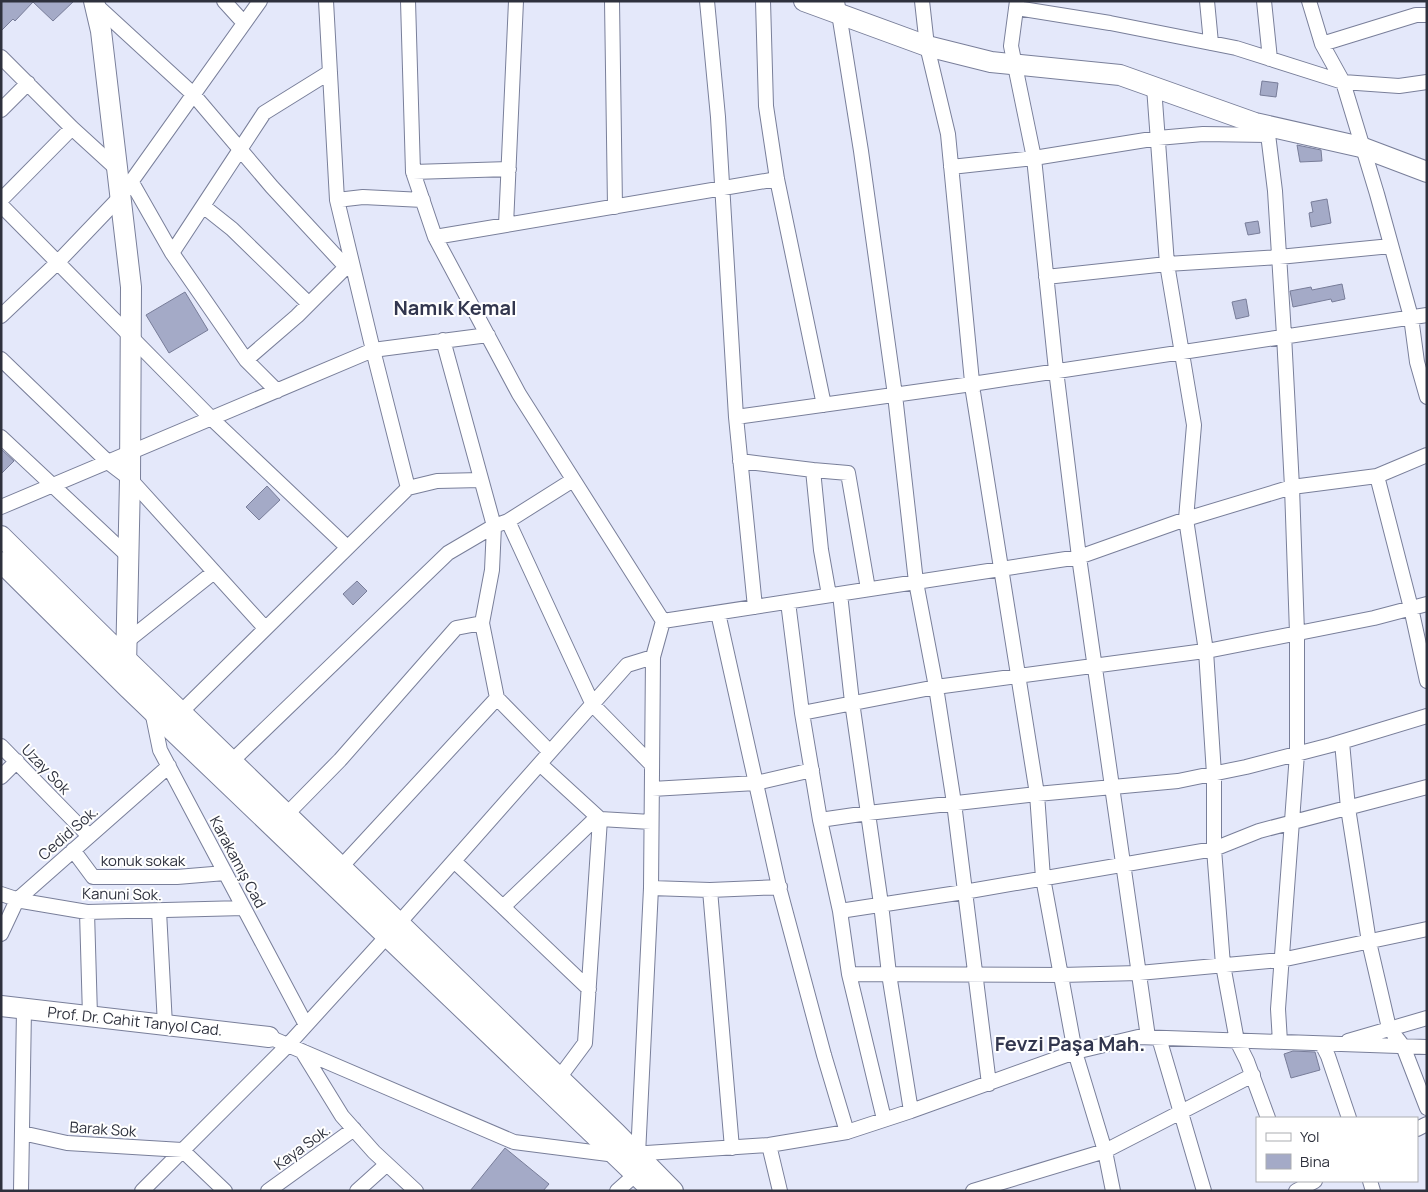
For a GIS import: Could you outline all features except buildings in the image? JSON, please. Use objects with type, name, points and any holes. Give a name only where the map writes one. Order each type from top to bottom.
[{"type":"main road","points":[[804,1],[838,8],[927,46],[991,62],[1120,75],[1255,123],[1268,130],[1361,147],[1427,172]]},
{"type":"main road","points":[[94,2],[101,31],[123,182],[130,287],[130,479],[126,650],[128,688]]},
{"type":"main road","points":[[1,536],[126,650],[181,712],[341,867],[393,930],[616,1155],[637,1164],[673,1191]]},
{"type":"main road","points":[[1,562],[152,711],[393,930],[560,1078],[637,1164],[653,1191]]},
{"type":"main road","name":"Prof. Dr. Cahit Tanyol Cad.","points":[[1,1006],[269,1037]]},
{"type":"street","points":[[224,1],[244,23]]},
{"type":"street","points":[[1,316],[58,262],[194,94],[260,1]]},
{"type":"street","points":[[326,1],[337,200],[349,264],[408,488]]},
{"type":"street","points":[[408,1],[413,172],[435,237],[520,394],[663,621],[653,657],[651,888],[637,1164],[617,1191]]},
{"type":"street","points":[[506,225],[516,1]]},
{"type":"street","points":[[612,1],[615,207]]},
{"type":"street","points":[[707,1],[718,117],[736,417],[755,607]]},
{"type":"street","points":[[763,1],[766,106],[777,179],[824,405]]},
{"type":"street","points":[[922,1],[927,46],[948,134],[972,384],[1036,794],[1043,878],[1075,1052],[1105,1151],[1113,1191]]},
{"type":"street","points":[[1207,1],[1211,43]]},
{"type":"street","points":[[1264,1],[1270,59]]},
{"type":"street","points":[[1309,1],[1322,44],[1343,82],[1361,147],[1377,194],[1411,316],[1417,362],[1427,397]]},
{"type":"street","points":[[94,2],[194,94],[272,187],[349,264]]},
{"type":"street","points":[[1204,1191],[1180,1112],[1154,1038],[1139,973],[1079,557],[1056,370],[1034,158],[1011,46],[1017,5],[1236,48],[1343,82],[1399,86],[1427,82]]},
{"type":"street","points":[[838,8],[861,151],[895,395],[916,582],[936,687],[954,804],[989,1084]]},
{"type":"street","points":[[1322,44],[1416,15],[1427,14]]},
{"type":"street","points":[[1,57],[123,182],[246,360],[277,391]]},
{"type":"street","points":[[172,253],[264,113],[330,72]]},
{"type":"street","points":[[1,110],[28,83]]},
{"type":"street","points":[[1154,87],[1167,264],[1194,425],[1186,518],[1206,651],[1214,774],[1214,849],[1223,965],[1237,1041],[1253,1075],[1268,1117]]},
{"type":"street","points":[[1,200],[72,128]]},
{"type":"street","points":[[951,167],[1034,158],[1158,138],[1268,130],[1275,191],[1284,335],[1297,633],[1297,754],[1278,1009],[1280,1042]]},
{"type":"street","points":[[413,172],[509,169]]},
{"type":"street","points":[[435,237],[777,179]]},
{"type":"street","points":[[337,200],[363,197],[423,200]]},
{"type":"street","points":[[1,205],[212,419],[347,547]]},
{"type":"street","points":[[203,206],[232,229],[308,304]]},
{"type":"street","points":[[1046,277],[1167,264],[1279,257],[1391,246]]},
{"type":"street","points":[[246,360],[349,264]]},
{"type":"street","points":[[736,417],[972,384],[1427,314]]},
{"type":"street","points":[[1,507],[373,350],[488,335]]},
{"type":"street","points":[[443,340],[494,526],[492,570],[482,624],[497,698],[550,752]]},
{"type":"street","points":[[1,359],[108,463],[130,479],[266,628]]},
{"type":"street","points":[[1,437],[128,556]]},
{"type":"street","points":[[663,621],[1079,557],[1186,518],[1292,487],[1378,476],[1427,455]]},
{"type":"street","points":[[740,461],[848,473],[868,589]]},
{"type":"street","points":[[813,470],[821,550],[834,595],[852,702],[889,974],[911,1111]]},
{"type":"street","points":[[1378,476],[1427,681]]},
{"type":"street","points":[[181,712],[408,488],[437,481],[481,480]]},
{"type":"street","points":[[232,761],[448,553],[494,526],[508,521],[574,480]]},
{"type":"street","points":[[508,521],[593,705],[652,765]]},
{"type":"street","points":[[126,650],[214,572]]},
{"type":"street","points":[[788,602],[802,712],[820,820],[840,910],[849,974],[884,1119]]},
{"type":"street","points":[[802,712],[936,687],[1206,651],[1374,618],[1427,604]]},
{"type":"street","points":[[718,612],[780,887],[824,1055],[847,1132]]},
{"type":"street","points":[[286,814],[340,760],[456,628],[482,624]]},
{"type":"street","points":[[142,1191],[288,1045],[454,862],[627,665],[653,657]]},
{"type":"street","points":[[341,867],[497,698]]},
{"type":"street","name":"Karakamış Cad","points":[[152,711],[160,750],[306,1025]]},
{"type":"street","points":[[820,820],[1036,794],[1178,782],[1297,754],[1427,716]]},
{"type":"street","points":[[1342,742],[1348,808],[1369,942],[1389,1028],[1402,1046],[1427,1108]]},
{"type":"street","name":"Uzay Sok","points":[[1,746],[89,836]]},
{"type":"street","points":[[1,777],[17,761]]},
{"type":"street","points":[[540,764],[598,818],[651,822]]},
{"type":"street","name":"Cedid Sok.","points":[[1,934],[17,900],[169,766]]},
{"type":"street","points":[[652,789],[756,783],[812,770]]},
{"type":"street","points":[[840,910],[964,892],[1214,849],[1259,831],[1427,787]]},
{"type":"street","points":[[503,907],[598,818]]},
{"type":"street","points":[[560,1078],[585,1042],[598,818]]},
{"type":"street","name":"konuk sokak","points":[[73,850],[94,876],[177,877],[225,873]]},
{"type":"street","points":[[454,862],[588,989]]},
{"type":"street","points":[[651,888],[710,890],[780,887]]},
{"type":"street","points":[[710,890],[732,1148]]},
{"type":"street","name":"Kanuni Sok.","points":[[1,894],[17,900],[87,912],[244,908]]},
{"type":"street","points":[[159,911],[165,1025]]},
{"type":"street","points":[[87,912],[90,1016]]},
{"type":"street","points":[[849,974],[1061,975],[1139,973],[1281,960],[1427,929]]},
{"type":"street","points":[[21,1191],[24,1009]]},
{"type":"street","points":[[1338,1044],[1427,1018]]},
{"type":"street","points":[[269,1037],[514,1142],[616,1155]]},
{"type":"street","points":[[637,1164],[732,1148],[769,1145],[847,1132],[989,1084],[1075,1052],[1138,1037],[1427,1047]]},
{"type":"street","points":[[1322,1044],[1328,1056],[1349,1117]]},
{"type":"street","points":[[302,1051],[342,1116],[387,1164],[416,1191]]},
{"type":"street","points":[[973,1191],[1105,1151],[1253,1075]]},
{"type":"street","name":"Kaya Sok.","points":[[268,1191],[354,1129]]},
{"type":"street","name":"Barak Sok","points":[[22,1134],[66,1143],[182,1150]]},
{"type":"street","points":[[769,1145],[780,1191]]},
{"type":"street","points":[[182,1150],[225,1191]]},
{"type":"street","points":[[357,1191],[387,1164]]},
{"type":"street","points":[[1295,1191],[1313,1182]]},
{"type":"district","name":"Namık Kemal","points":[[455,307]]},
{"type":"district","name":"Fevzi Paşa Mah.","points":[[1070,1043]]}]
